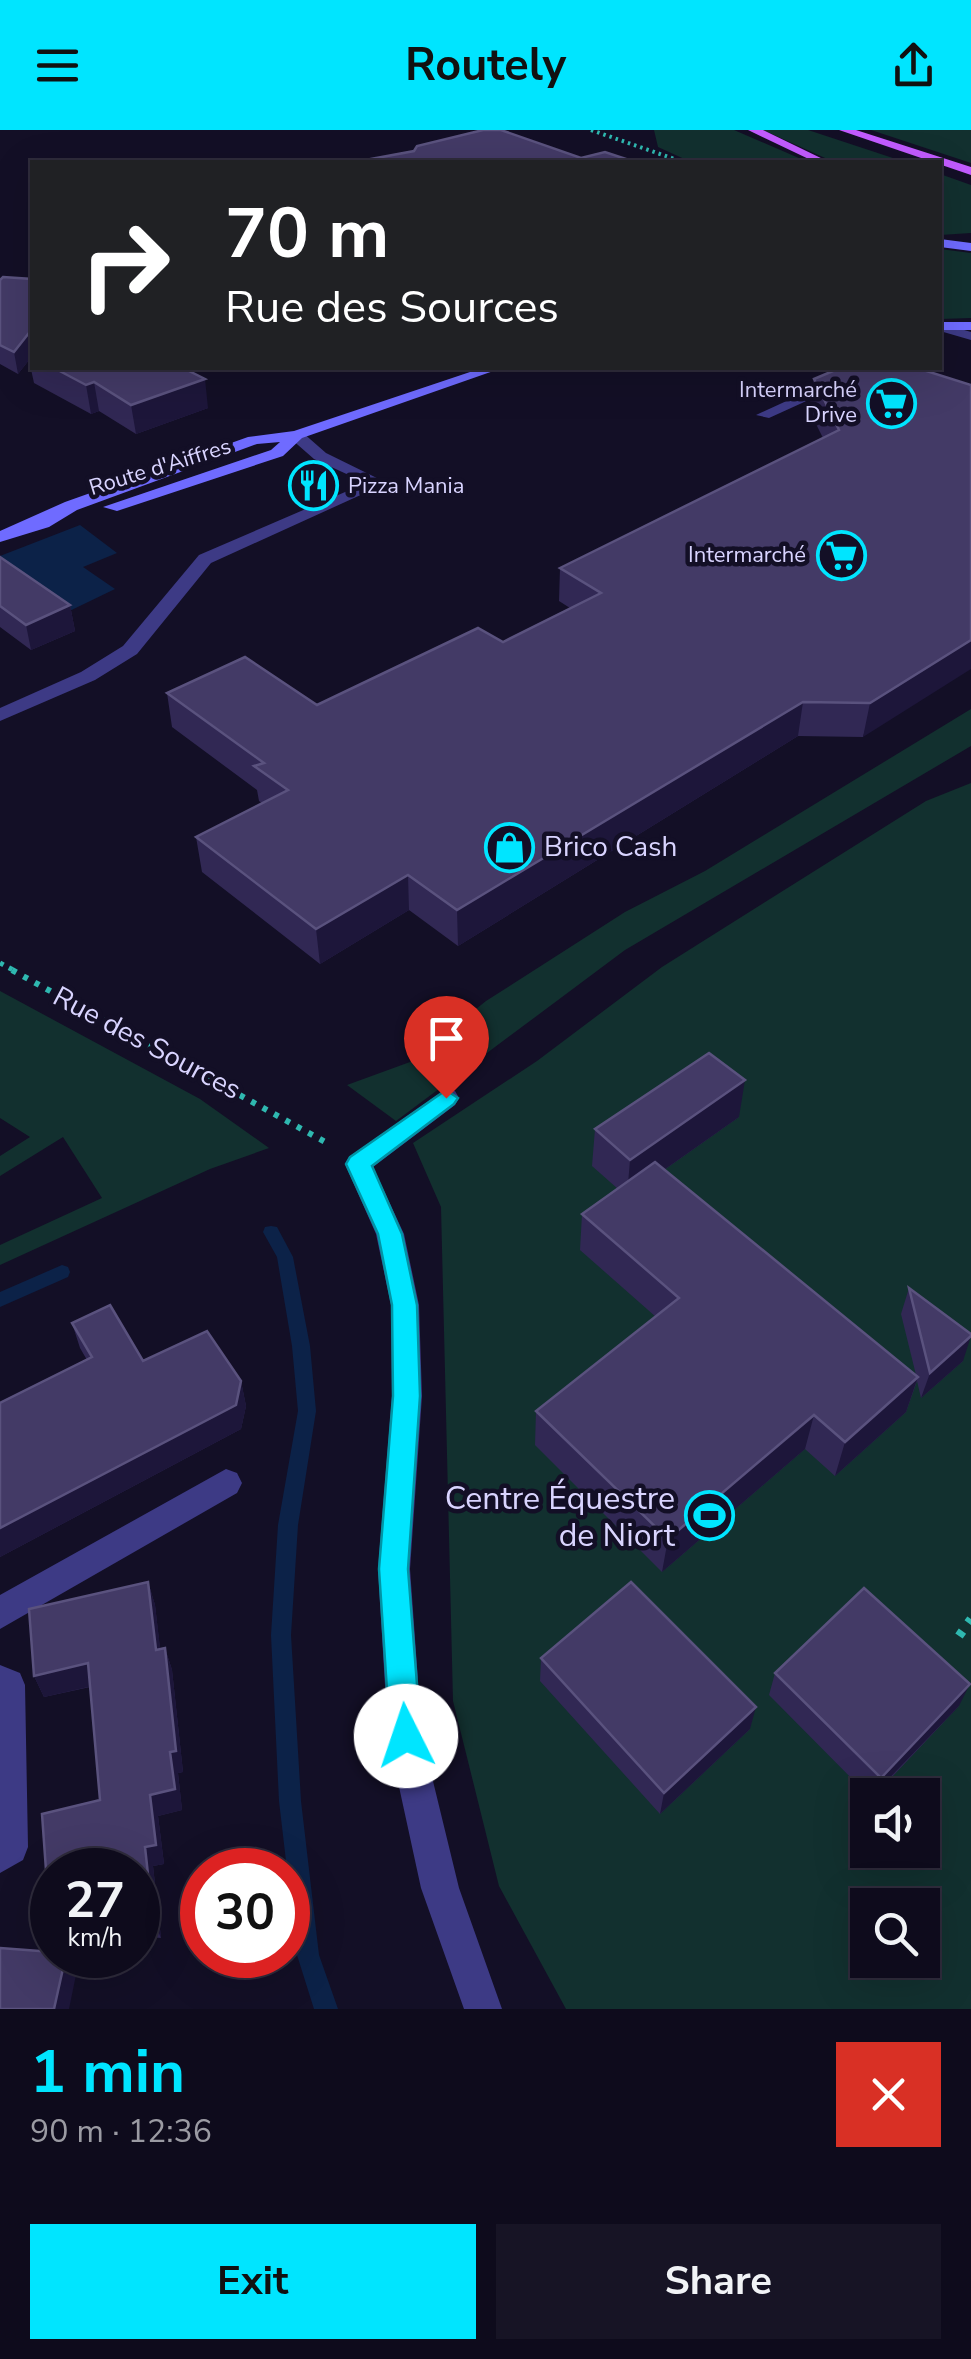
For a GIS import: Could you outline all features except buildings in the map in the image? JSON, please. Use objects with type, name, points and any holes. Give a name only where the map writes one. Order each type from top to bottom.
[{"type":"main road","points":[[754,130],[819,160]]},
{"type":"main road","points":[[826,130],[921,160]]},
{"type":"main road","points":[[845,130],[931,160]]},
{"type":"main road","points":[[942,164],[971,174]]},
{"type":"main road","points":[[942,167],[971,174]]},
{"type":"main road","points":[[942,243],[971,244]]},
{"type":"main road","points":[[942,326],[971,326]]},
{"type":"main road","name":"Route d'Aiffres","points":[[0,537],[145,498],[278,454],[296,435],[489,370]]},
{"type":"street","points":[[942,327],[971,336]]},
{"type":"street","points":[[764,415],[856,375]]},
{"type":"street","points":[[0,714],[88,676],[130,650],[205,559],[378,484],[320,456],[296,435]]},
{"type":"street","points":[[446,1098],[358,1164],[390,1234],[404,1305],[406,1396],[394,1569],[406,1736],[440,1888],[484,2009]]},
{"type":"street","points":[[0,1613],[226,1484]]},
{"type":"street","points":[[0,1682],[8,1685],[10,1847],[0,1855]]},
{"type":"path","points":[[590,130],[677,160]]},
{"type":"path","name":"Rue des Sources","points":[[0,963],[294,1122]]},
{"type":"path","points":[[958,1636],[971,1619]]},
{"type":"green space","points":[[654,130],[734,130],[803,160],[687,160],[658,147]]},
{"type":"green space","points":[[763,130],[808,130],[899,160],[830,160]]},
{"type":"green space","points":[[871,130],[971,130],[971,163]]},
{"type":"green space","points":[[942,175],[971,185],[971,233],[942,235]]},
{"type":"green space","points":[[942,249],[971,253],[971,318],[942,319]]},
{"type":"green space","points":[[971,709],[971,746],[625,950],[396,1121],[347,1085],[410,1062],[486,1001],[625,912],[705,871]]},
{"type":"green space","name":"Centre Équestre de Niort","points":[[971,783],[971,2009],[566,2009],[499,1886],[453,1701],[441,1207],[413,1143],[537,1061],[662,967],[926,801]]},
{"type":"green space","points":[[0,991],[200,1099],[269,1148],[210,1169],[0,1265],[0,1245],[102,1198],[63,1137],[0,1176],[0,1156],[30,1137],[0,1118]]},
{"type":"water","points":[[80,525],[117,553],[83,567],[115,589],[57,617],[0,578],[0,556]]},
{"type":"waterway","points":[[271,1232],[285,1257],[301,1346],[307,1411],[288,1525],[281,1635],[290,1801],[308,1955],[326,2009]]},
{"type":"waterway","points":[[0,1300],[62,1272]]},
{"type":"place","name":"Intermarché Drive","points":[[892,403]]},
{"type":"place","name":"Pizza Mania","points":[[313,486]]},
{"type":"place","name":"Intermarché","points":[[841,555]]},
{"type":"place","name":"Brico Cash","points":[[509,847]]},
{"type":"place","name":"Centre Équestre de Niort","points":[[710,1516]]},
{"type":"route","points":[[406,1736],[394,1569],[406,1396],[404,1305],[390,1234],[358,1164],[446,1098]]}]
